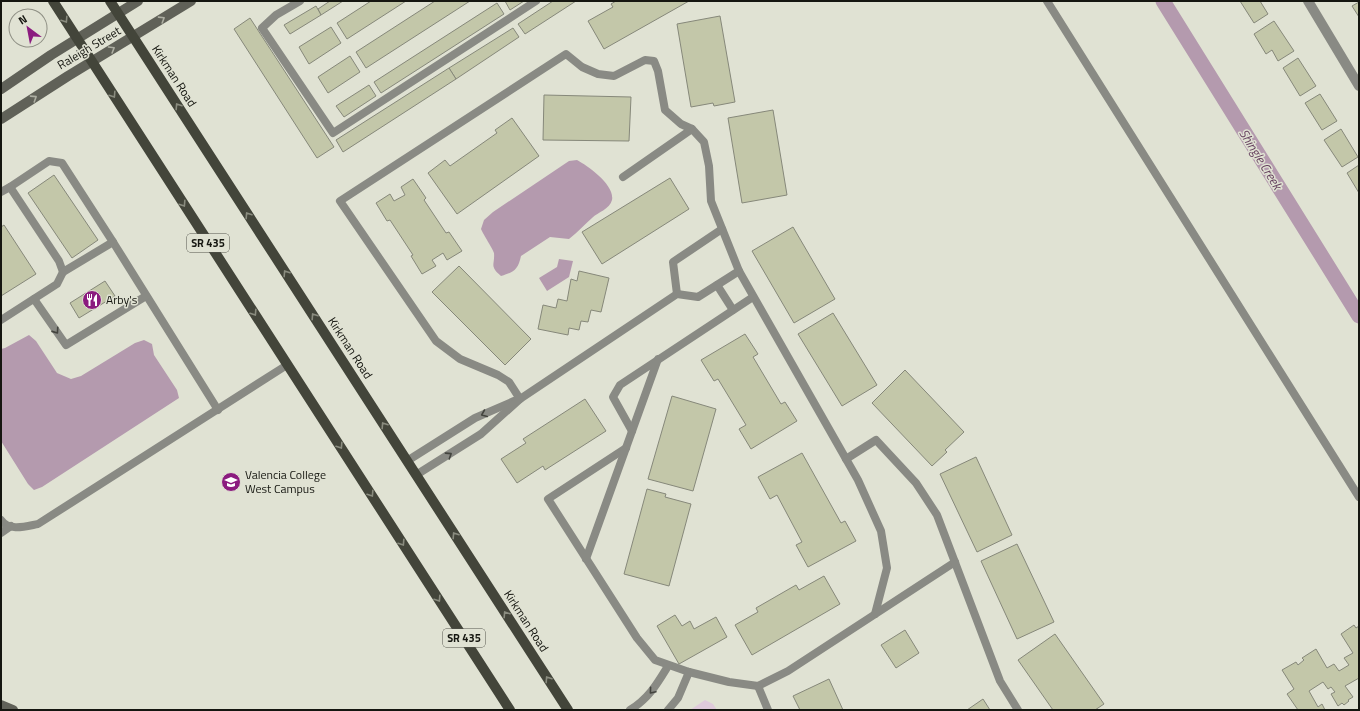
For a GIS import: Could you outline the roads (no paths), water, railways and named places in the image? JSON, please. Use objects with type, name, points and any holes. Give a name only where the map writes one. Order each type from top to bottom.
[{"type":"main road","name":"SR 435","points":[[53,1],[510,710]]},
{"type":"main road","name":"Kirkman Road","points":[[110,1],[568,710]]},
{"type":"street","name":"Raleigh Street","points":[[1,89],[138,1]]},
{"type":"street","name":"Raleigh Street","points":[[1,119],[191,1]]},
{"type":"street","points":[[1308,1],[1355,69],[1359,86]]},
{"type":"street","points":[[1,705],[13,710]]},
{"type":"lane","points":[[300,1],[276,15],[262,28],[333,133],[536,1]]},
{"type":"lane","points":[[1047,1],[1359,497]]},
{"type":"lane","points":[[520,399],[509,382],[498,375],[460,359],[436,341],[340,201],[566,54],[582,67],[598,74],[614,76],[645,60],[654,61],[658,71],[665,110],[681,124],[692,129],[704,142],[709,166],[711,201],[739,271],[858,480],[881,531],[887,568],[875,614]]},
{"type":"lane","points":[[623,177],[692,129]]},
{"type":"lane","points":[[1,192],[49,161],[62,163],[218,410]]},
{"type":"lane","points":[[10,187],[59,261],[64,272]]},
{"type":"lane","points":[[677,294],[673,262],[722,229]]},
{"type":"lane","points":[[1,320],[57,284],[64,272],[113,242]]},
{"type":"lane","points":[[416,475],[482,434],[520,399],[677,294],[698,297],[739,271]]},
{"type":"lane","points":[[717,285],[733,310]]},
{"type":"lane","points":[[34,299],[66,345],[146,296]]},
{"type":"lane","points":[[632,431],[613,397],[620,385],[753,297]]},
{"type":"lane","points":[[586,559],[658,359]]},
{"type":"lane","points":[[1,520],[3,524],[17,528],[38,524],[287,365]]},
{"type":"lane","points":[[407,461],[475,418],[520,399]]},
{"type":"lane","points":[[846,459],[876,440],[916,483],[937,515],[1000,681],[1018,710]]},
{"type":"lane","points":[[626,448],[548,499],[637,638],[655,660],[668,666],[729,682],[758,686],[788,671],[955,562]]},
{"type":"lane","points":[[1,533],[11,526]]},
{"type":"lane","points":[[630,710],[641,704],[655,688],[668,666]]},
{"type":"lane","points":[[668,710],[678,698],[689,672]]},
{"type":"lane","points":[[758,686],[768,710]]},
{"type":"waterway","name":"Shingle Creek","points":[[1163,1],[1359,316]]},
{"type":"place","name":"Arby's","points":[[92,300]]},
{"type":"place","name":"Valencia College West Campus","points":[[231,482]]}]
